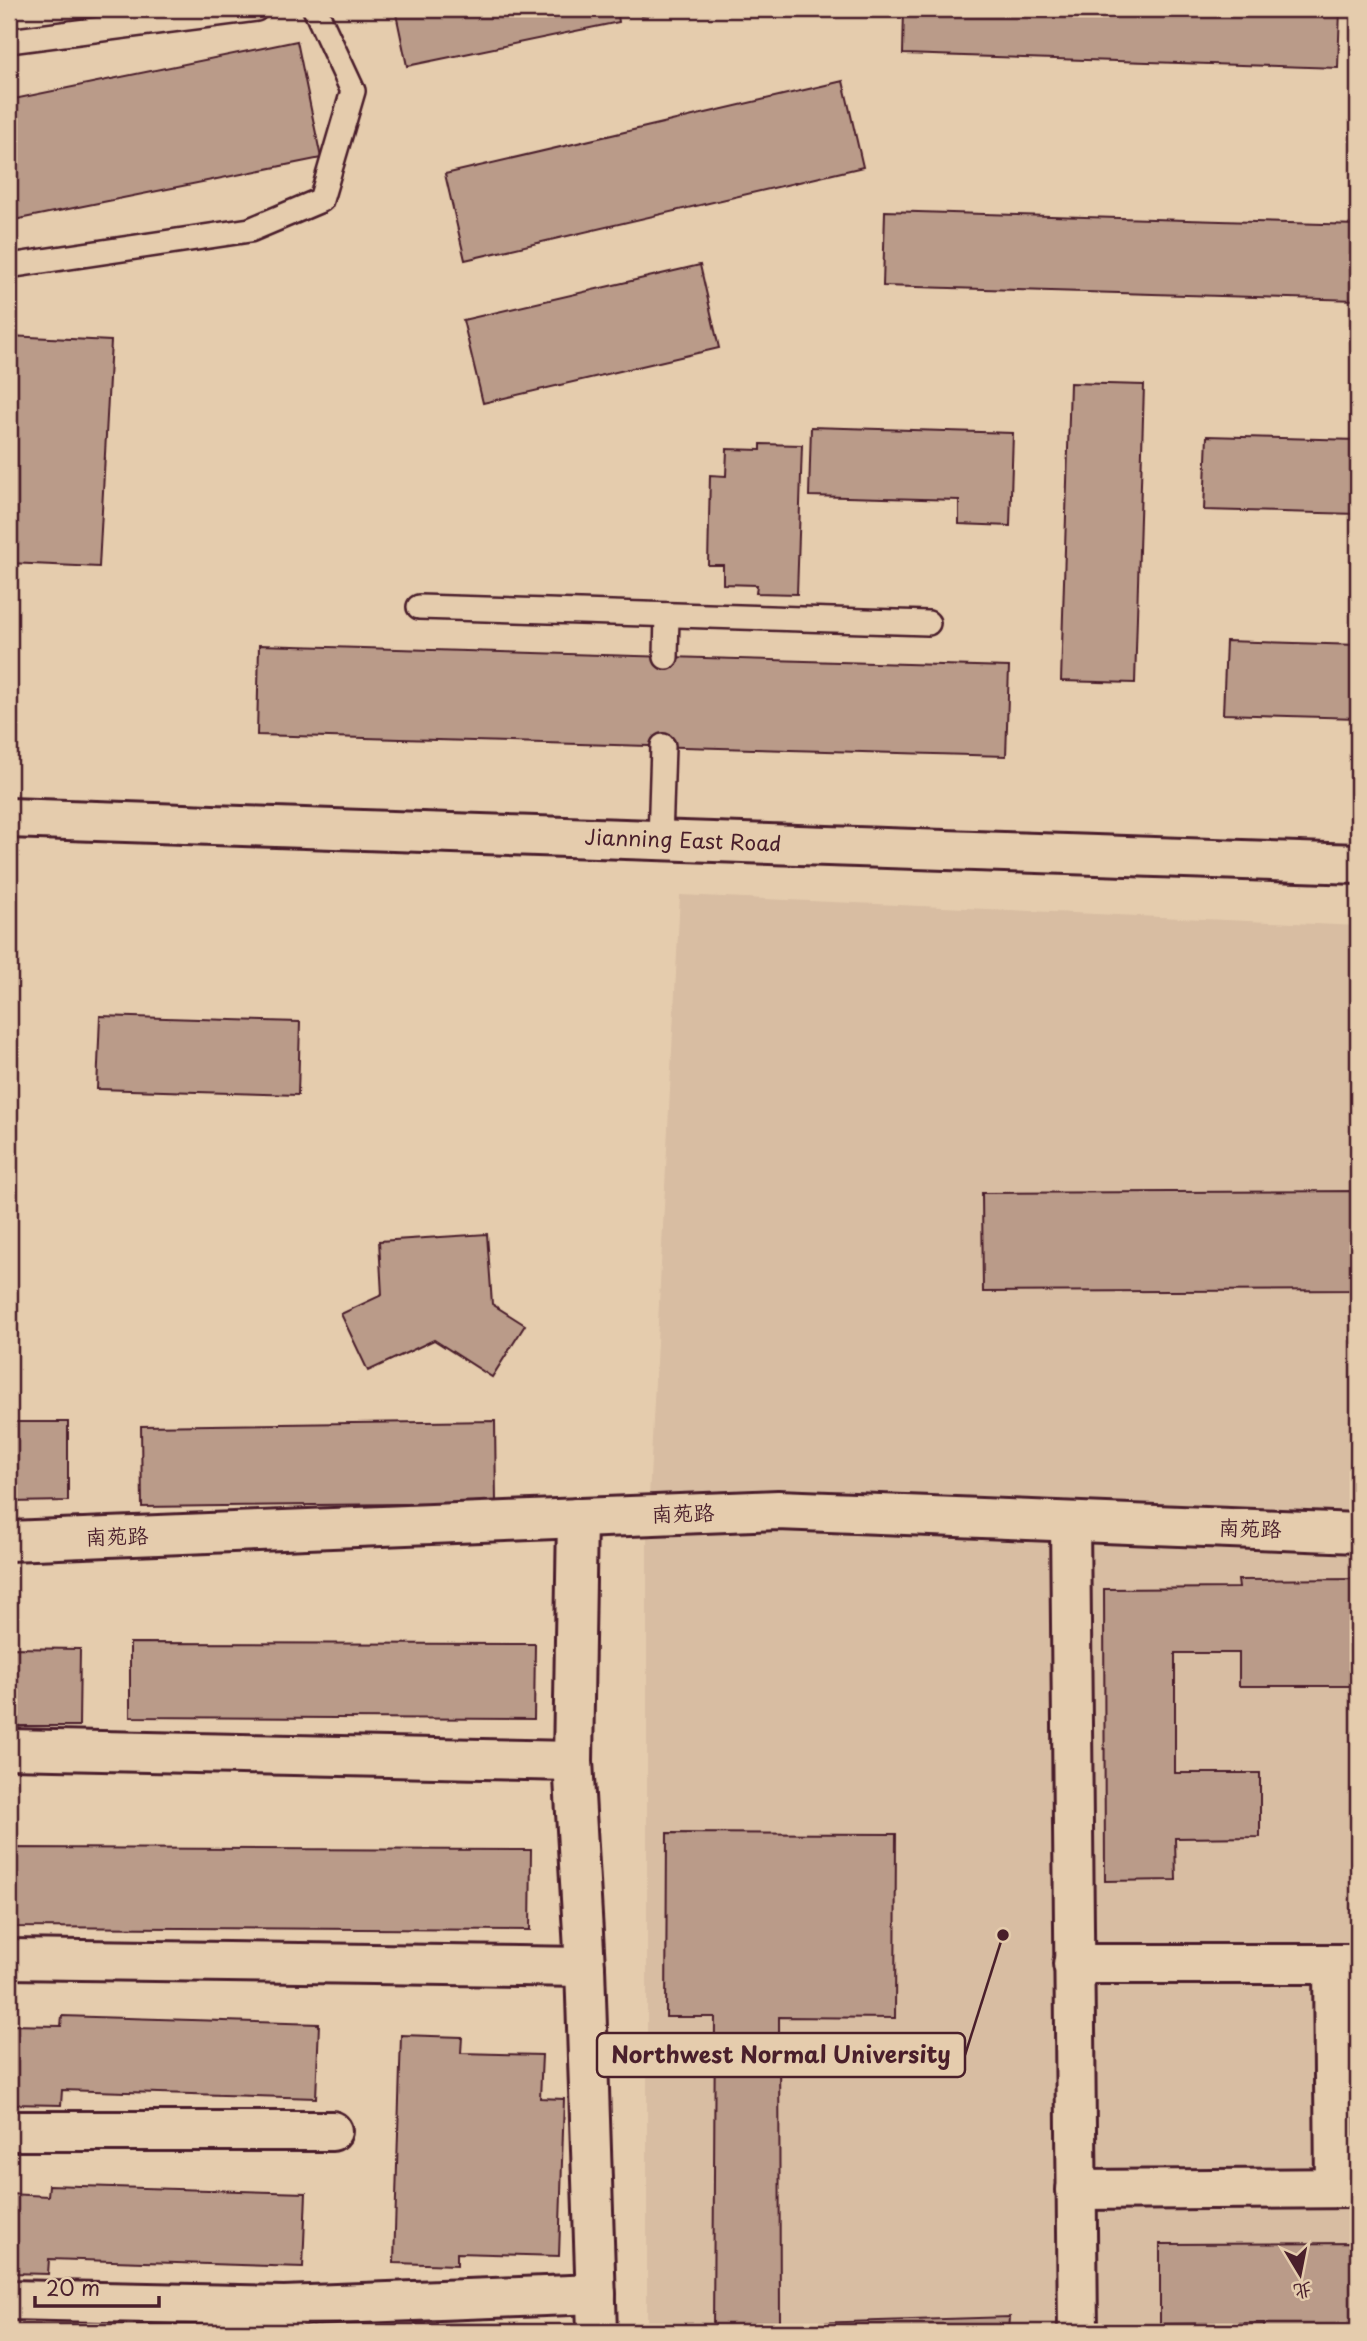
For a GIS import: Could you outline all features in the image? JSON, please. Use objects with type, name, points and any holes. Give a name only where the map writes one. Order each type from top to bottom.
[{"type":"street","name":"Jianning East Road","points":[[9,818],[1358,864]]},
{"type":"street","name":"南苑路","points":[[9,1541],[778,1510],[1358,1533]]},
{"type":"street","points":[[576,1518],[573,1762],[585,1967],[597,2332]]},
{"type":"street","points":[[1070,1522],[1077,2332]]},
{"type":"street","points":[[9,1749],[573,1762]]},
{"type":"street","points":[[9,1959],[585,1967]]},
{"type":"street","points":[[1073,1964],[1345,1964],[1346,2188],[1076,2190]]},
{"type":"street","points":[[9,2131],[332,2131]]},
{"type":"street","points":[[9,2300],[284,2319],[596,2294]]},
{"type":"lane","points":[[9,41],[256,9]]},
{"type":"lane","points":[[9,266],[250,230],[321,200],[353,91],[315,9]]},
{"type":"lane","points":[[419,607],[928,623]]},
{"type":"lane","points":[[666,657],[667,615]]},
{"type":"lane","points":[[660,840],[663,746]]},
{"type":"shaded area","points":[[680,895],[1358,926],[1358,2332],[647,2332],[647,1537]]},
{"type":"building","points":[[395,9],[617,9],[619,22],[407,66]]},
{"type":"building","points":[[641,9],[676,9],[642,16]]},
{"type":"building","points":[[904,9],[1340,9],[1338,68],[903,54]]},
{"type":"building","points":[[297,41],[321,158],[9,221],[9,100]]},
{"type":"building","points":[[843,81],[863,167],[465,260],[445,174]]},
{"type":"building","points":[[885,211],[1358,225],[1358,300],[883,286]]},
{"type":"building","points":[[700,265],[719,348],[483,403],[463,320]]},
{"type":"building","points":[[9,336],[111,341],[99,567],[9,563]]},
{"type":"building","points":[[1070,383],[1144,385],[1135,683],[1061,681]]},
{"type":"building","points":[[811,427],[1013,433],[1010,526],[959,524],[959,500],[809,496]]},
{"type":"building","points":[[1207,436],[1358,440],[1358,514],[1204,510]]},
{"type":"building","points":[[761,444],[802,445],[797,594],[756,593],[757,585],[723,584],[723,565],[708,565],[710,475],[726,476],[727,449],[761,450]]},
{"type":"building","points":[[1226,641],[1358,645],[1358,718],[1223,714]]},
{"type":"building","points":[[259,645],[1009,667],[1006,756],[257,735]]},
{"type":"building","points":[[100,1016],[300,1022],[298,1095],[97,1089]]},
{"type":"building","points":[[1358,1191],[1358,1290],[983,1292],[982,1193]]},
{"type":"building","points":[[487,1234],[492,1304],[525,1325],[492,1377],[434,1340],[368,1371],[341,1314],[382,1295],[379,1241]]},
{"type":"building","points":[[495,1421],[496,1503],[142,1507],[141,1426]]},
{"type":"building","points":[[9,1422],[68,1422],[68,1501],[9,1502]]},
{"type":"building","points":[[1358,1579],[1358,1686],[1239,1686],[1239,1653],[1175,1653],[1175,1773],[1260,1773],[1260,1837],[1175,1838],[1176,1880],[1105,1881],[1104,1589],[1239,1588],[1238,1580]]},
{"type":"building","points":[[130,1643],[535,1644],[534,1719],[130,1717]]},
{"type":"building","points":[[9,1648],[80,1649],[79,1726],[9,1726]]},
{"type":"building","points":[[667,1833],[896,1834],[895,2018],[779,2017],[780,2324],[1010,2317],[1009,2332],[713,2332],[715,2017],[666,2017]]},
{"type":"building","points":[[9,1848],[531,1850],[530,1930],[9,1927]]},
{"type":"building","points":[[62,2016],[319,2024],[316,2098],[62,2090],[61,2105],[9,2104],[9,2025],[61,2026]]},
{"type":"building","points":[[401,2035],[462,2037],[461,2053],[542,2055],[540,2098],[564,2099],[559,2256],[457,2253],[457,2265],[394,2263]]},
{"type":"building","points":[[49,2185],[306,2193],[303,2267],[49,2259],[48,2274],[9,2273],[9,2194],[48,2196]]},
{"type":"building","points":[[1358,2243],[1358,2332],[1264,2332],[1264,2323],[1160,2324],[1160,2244]]},
{"type":"building","points":[[415,2323],[586,2326],[586,2332],[415,2332]]},
{"type":"place","name":"Northwest Normal University","points":[[1003,1935]]}]
